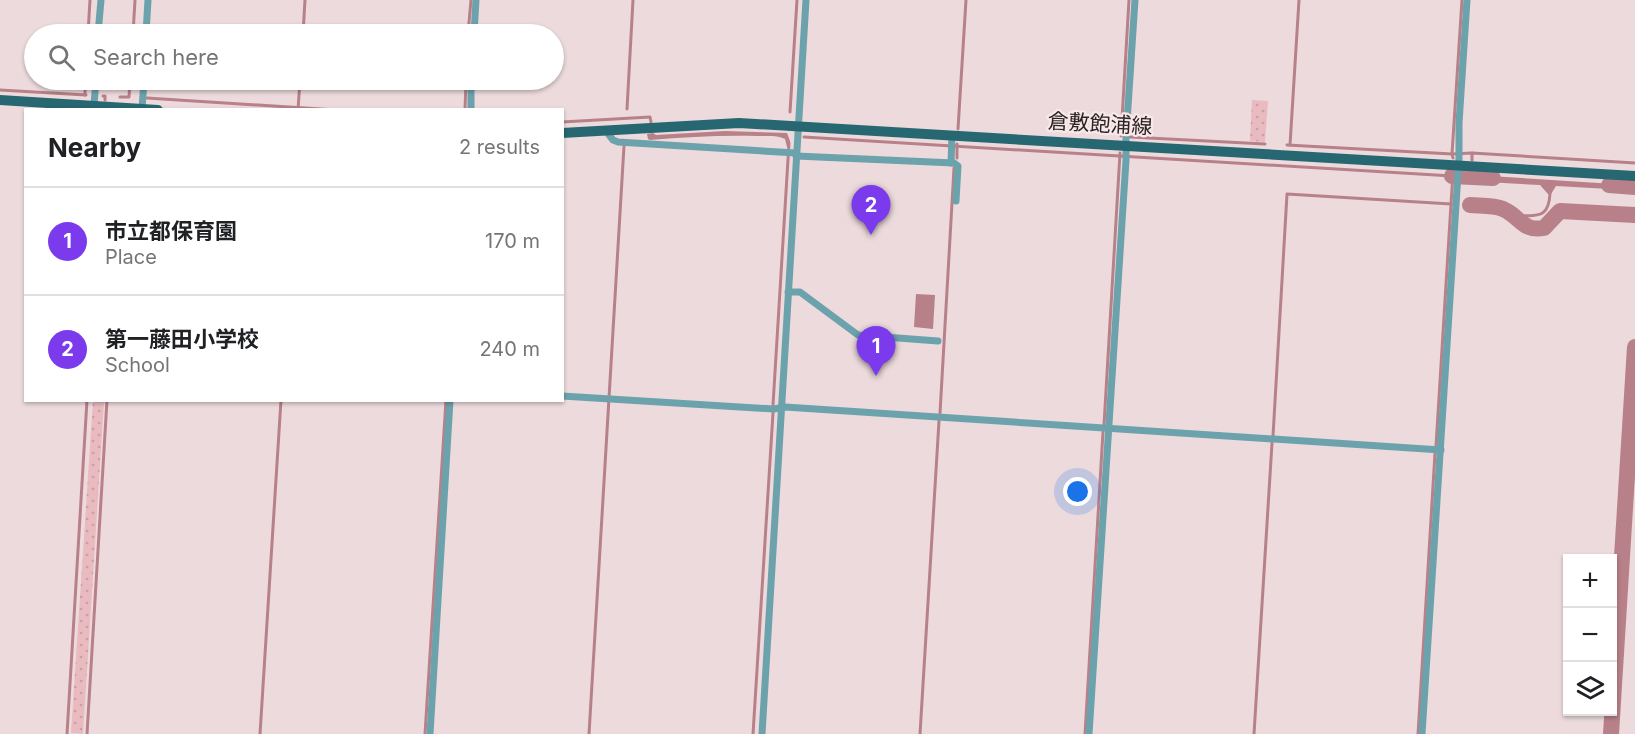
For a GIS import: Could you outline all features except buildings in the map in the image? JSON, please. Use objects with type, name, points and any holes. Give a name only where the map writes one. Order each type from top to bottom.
[{"type":"main road","points":[[0,100],[142,108]]},
{"type":"main road","name":"倉敷飽浦線","points":[[564,133],[715,124],[798,126],[952,143],[1126,153],[1458,165],[1635,176]]},
{"type":"street","points":[[99,24],[100,0]]},
{"type":"street","points":[[147,24],[148,0]]},
{"type":"street","points":[[475,24],[476,0]]},
{"type":"street","points":[[762,734],[788,292],[792,153],[798,126],[806,0]]},
{"type":"street","points":[[1089,734],[1135,0]]},
{"type":"street","points":[[1422,734],[1467,0]]},
{"type":"street","points":[[94,105],[95,90]]},
{"type":"street","points":[[142,108],[143,90]]},
{"type":"street","points":[[471,90],[471,108]]},
{"type":"street","points":[[606,131],[613,140],[618,142],[957,164],[956,201]]},
{"type":"street","points":[[951,163],[952,143]]},
{"type":"street","points":[[788,292],[800,292],[858,335],[938,342]]},
{"type":"street","points":[[564,396],[781,409],[786,407],[1440,450]]},
{"type":"street","points":[[430,734],[450,402]]},
{"type":"shaded area","points":[[1252,100],[1268,101],[1265,142],[1250,141]]},
{"type":"shaded area","points":[[725,131],[787,133],[790,147],[787,147],[785,139],[776,136],[718,136],[650,140],[647,134],[656,135]]},
{"type":"shaded area","points":[[1474,175],[1630,185],[1627,190],[1556,186],[1551,194],[1548,194],[1540,185],[1475,181]]},
{"type":"shaded area","points":[[916,294],[935,295],[933,329],[914,327]]},
{"type":"shaded area","points":[[93,402],[104,402],[83,734],[71,733]]},
{"type":"waterway","points":[[89,24],[90,0]]},
{"type":"waterway","points":[[134,24],[135,0]]},
{"type":"waterway","points":[[304,24],[305,0]]},
{"type":"waterway","points":[[469,24],[471,0]]},
{"type":"waterway","points":[[627,109],[633,0]]},
{"type":"waterway","points":[[790,112],[797,0]]},
{"type":"waterway","points":[[958,129],[966,0]]},
{"type":"waterway","points":[[1121,136],[1129,0]]},
{"type":"waterway","points":[[1290,145],[1299,0]]},
{"type":"waterway","points":[[1453,158],[1462,0]]},
{"type":"waterway","points":[[0,90],[86,95]]},
{"type":"waterway","points":[[85,90],[85,95]]},
{"type":"waterway","points":[[120,97],[129,97],[129,90]]},
{"type":"waterway","points":[[298,108],[299,90]]},
{"type":"waterway","points":[[465,108],[466,90]]},
{"type":"waterway","points":[[103,96],[105,100]]},
{"type":"waterway","points":[[147,98],[304,108]]},
{"type":"waterway","points":[[564,122],[650,117],[651,122]]},
{"type":"waterway","points":[[804,137],[1452,176]]},
{"type":"waterway","points":[[1130,137],[1265,144]]},
{"type":"waterway","points":[[773,405],[789,143]]},
{"type":"waterway","points":[[957,144],[957,158]]},
{"type":"waterway","points":[[1287,145],[1635,163]]},
{"type":"waterway","points":[[589,734],[624,146]]},
{"type":"waterway","points":[[1104,425],[1120,153]]},
{"type":"waterway","points":[[1472,153],[1472,160]]},
{"type":"waterway","points":[[940,413],[954,168]]},
{"type":"waterway","points":[[1452,204],[1453,173]]},
{"type":"waterway","points":[[1452,176],[1493,178]]},
{"type":"waterway","points":[[1609,185],[1635,187]]},
{"type":"waterway","points":[[1514,216],[1544,212],[1550,193]]},
{"type":"waterway","points":[[1273,436],[1287,194],[1451,204],[1436,446]]},
{"type":"waterway","points":[[1470,205],[1503,209],[1526,226],[1537,229],[1544,228],[1560,211],[1635,215]]},
{"type":"waterway","points":[[1611,734],[1635,347]]},
{"type":"waterway","points":[[67,734],[87,402]]},
{"type":"waterway","points":[[87,734],[107,402]]},
{"type":"waterway","points":[[260,734],[281,402]]},
{"type":"waterway","points":[[425,734],[446,402]]},
{"type":"waterway","points":[[753,734],[773,413]]},
{"type":"waterway","points":[[920,734],[939,421]]},
{"type":"waterway","points":[[1085,734],[1103,432]]},
{"type":"waterway","points":[[1254,734],[1272,443]]},
{"type":"waterway","points":[[1418,734],[1435,453]]},
{"type":"place","name":"第一藤田小学校","points":[[871,235]]},
{"type":"place","name":"市立都保育園","points":[[876,376]]}]
